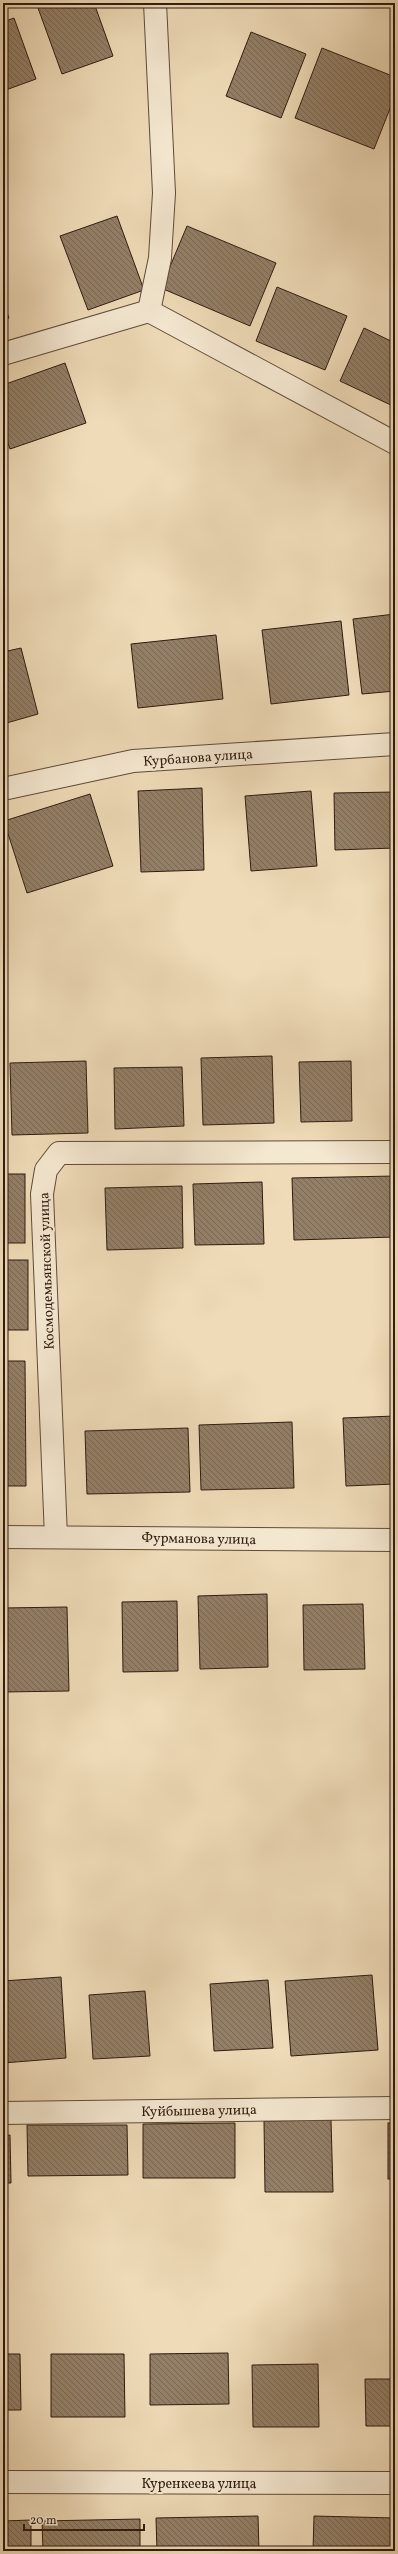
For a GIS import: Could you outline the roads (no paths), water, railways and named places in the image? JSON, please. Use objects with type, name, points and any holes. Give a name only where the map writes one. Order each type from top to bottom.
[{"type":"street","points":[[149,311],[160,258],[164,193],[155,3]]},
{"type":"street","points":[[3,354],[149,311],[395,443]]},
{"type":"street","name":"Курбанова улица","points":[[3,789],[133,761],[395,744]]},
{"type":"street","name":"Космодемьянской улица","points":[[56,1537],[42,1194],[46,1170],[59,1153],[395,1152]]},
{"type":"street","name":"Фурманова улица","points":[[3,1537],[395,1540]]},
{"type":"street","name":"Куйбышева улица","points":[[3,2113],[395,2108]]},
{"type":"street","name":"Куренкеева улица","points":[[3,2482],[395,2483]]}]
